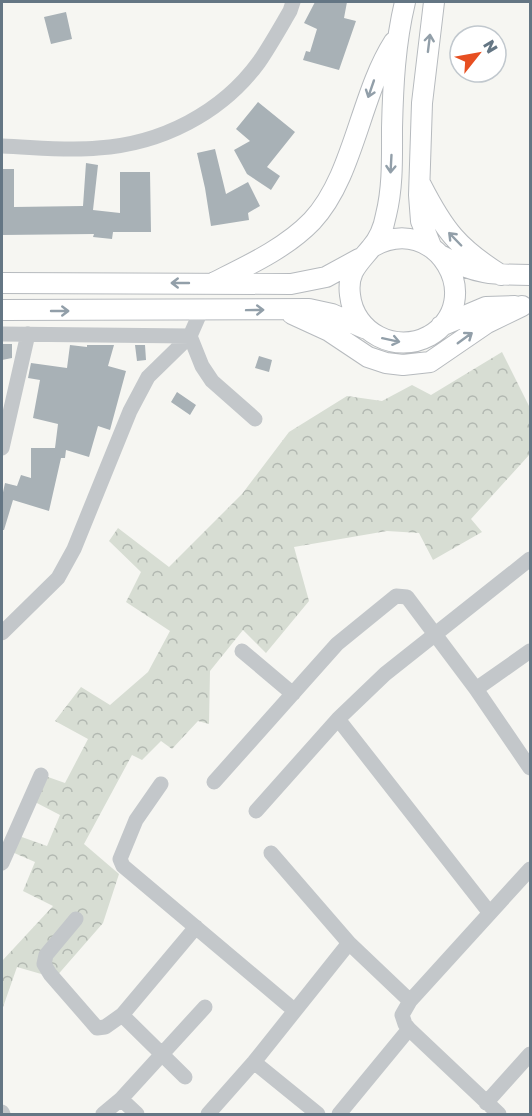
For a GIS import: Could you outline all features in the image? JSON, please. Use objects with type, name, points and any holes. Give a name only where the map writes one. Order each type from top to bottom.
[{"type":"main road","points":[[367,329],[355,314],[350,296],[351,276],[383,225],[388,202],[397,37],[405,2]]},
{"type":"main road","points":[[434,2],[422,103],[420,182],[421,221],[436,251],[450,269],[454,284],[454,299],[449,314],[441,326]]},
{"type":"main road","points":[[213,283],[280,246],[317,215],[337,182],[375,77],[397,37]]},
{"type":"main road","points":[[420,182],[438,218],[451,236],[480,262],[501,275]]},
{"type":"main road","points":[[2,283],[291,284],[309,282],[326,277],[381,242],[401,238],[421,242],[470,270],[501,275],[531,275]]},
{"type":"main road","points":[[2,310],[281,309],[321,311],[347,319],[378,337],[391,342],[404,343],[424,338],[441,326],[486,307],[526,306]]},
{"type":"main road","points":[[281,309],[329,331],[368,357],[403,366],[430,362],[497,317],[526,306]]},
{"type":"street","points":[[2,146],[98,148],[141,142],[192,122],[221,102],[258,63],[290,11],[293,2]]},
{"type":"street","points":[[2,633],[58,578],[75,549],[130,411],[148,377],[190,336],[201,311]]},
{"type":"street","points":[[2,334],[190,336]]},
{"type":"street","points":[[2,448],[28,334]]},
{"type":"street","points":[[190,336],[202,366],[212,381],[255,419]]},
{"type":"street","points":[[256,811],[338,719],[385,674],[531,559]]},
{"type":"street","points":[[214,782],[337,644],[396,596],[407,597],[529,763]]},
{"type":"street","points":[[242,651],[293,694]]},
{"type":"street","points":[[476,688],[531,651]]},
{"type":"street","points":[[338,719],[489,912]]},
{"type":"street","points":[[2,863],[41,775]]},
{"type":"street","points":[[160,784],[136,820],[120,859],[121,863],[128,872],[294,1010]]},
{"type":"street","points":[[271,853],[349,943],[410,1001]]},
{"type":"street","points":[[499,1114],[409,1029],[402,1015],[410,1001],[489,912],[531,869]]},
{"type":"street","points":[[76,919],[46,955],[45,964],[50,974],[97,1028],[105,1027],[122,1015],[196,927]]},
{"type":"street","points":[[208,1114],[254,1062],[349,943]]},
{"type":"street","points":[[103,1114],[121,1099],[205,1007]]},
{"type":"street","points":[[122,1015],[185,1077]]},
{"type":"street","points":[[339,1114],[409,1029]]},
{"type":"street","points":[[486,1103],[531,1054]]},
{"type":"street","points":[[254,1062],[318,1114]]},
{"type":"street","points":[[121,1099],[137,1114]]},
{"type":"green space","points":[[502,352],[530,408],[530,454],[471,519],[482,532],[433,560],[419,533],[387,531],[294,547],[309,601],[266,653],[243,630],[210,671],[209,724],[198,721],[172,749],[161,741],[142,760],[132,755],[84,844],[119,874],[103,923],[55,978],[17,967],[2,1010],[2,961],[53,906],[23,891],[35,862],[12,852],[19,836],[47,846],[60,815],[33,801],[48,777],[65,783],[88,739],[55,721],[81,687],[110,705],[148,672],[170,631],[126,602],[141,572],[109,541],[118,528],[169,567],[242,494],[289,432],[347,396],[382,401],[412,385],[431,395]]},
{"type":"building","points":[[315,2],[347,2],[344,18],[356,21],[339,70],[303,60],[306,51],[310,52],[317,29],[304,23]]},
{"type":"building","points":[[66,12],[72,39],[51,44],[44,17]]},
{"type":"building","points":[[258,102],[295,132],[267,167],[280,176],[271,190],[247,174],[234,150],[250,141],[236,129]]},
{"type":"building","points":[[215,149],[226,194],[248,182],[260,206],[248,213],[249,220],[211,226],[197,153]]},
{"type":"building","points":[[86,163],[98,165],[93,210],[120,213],[120,172],[150,172],[151,232],[113,232],[112,239],[93,237],[94,234],[2,235],[2,169],[14,169],[14,207],[83,206]]},
{"type":"building","points":[[2,344],[12,344],[12,358],[2,360]]},
{"type":"building","points":[[70,345],[87,347],[87,345],[114,345],[108,366],[126,371],[110,430],[98,426],[89,457],[66,450],[65,458],[61,458],[49,511],[13,500],[4,530],[2,530],[2,497],[5,483],[17,486],[21,475],[31,478],[31,448],[55,448],[58,424],[33,418],[40,380],[28,378],[31,363],[67,368]]},
{"type":"building","points":[[135,345],[145,345],[146,360],[137,361]]},
{"type":"building","points":[[259,356],[272,360],[269,372],[255,368]]},
{"type":"building","points":[[177,392],[196,405],[190,415],[171,402]]}]
